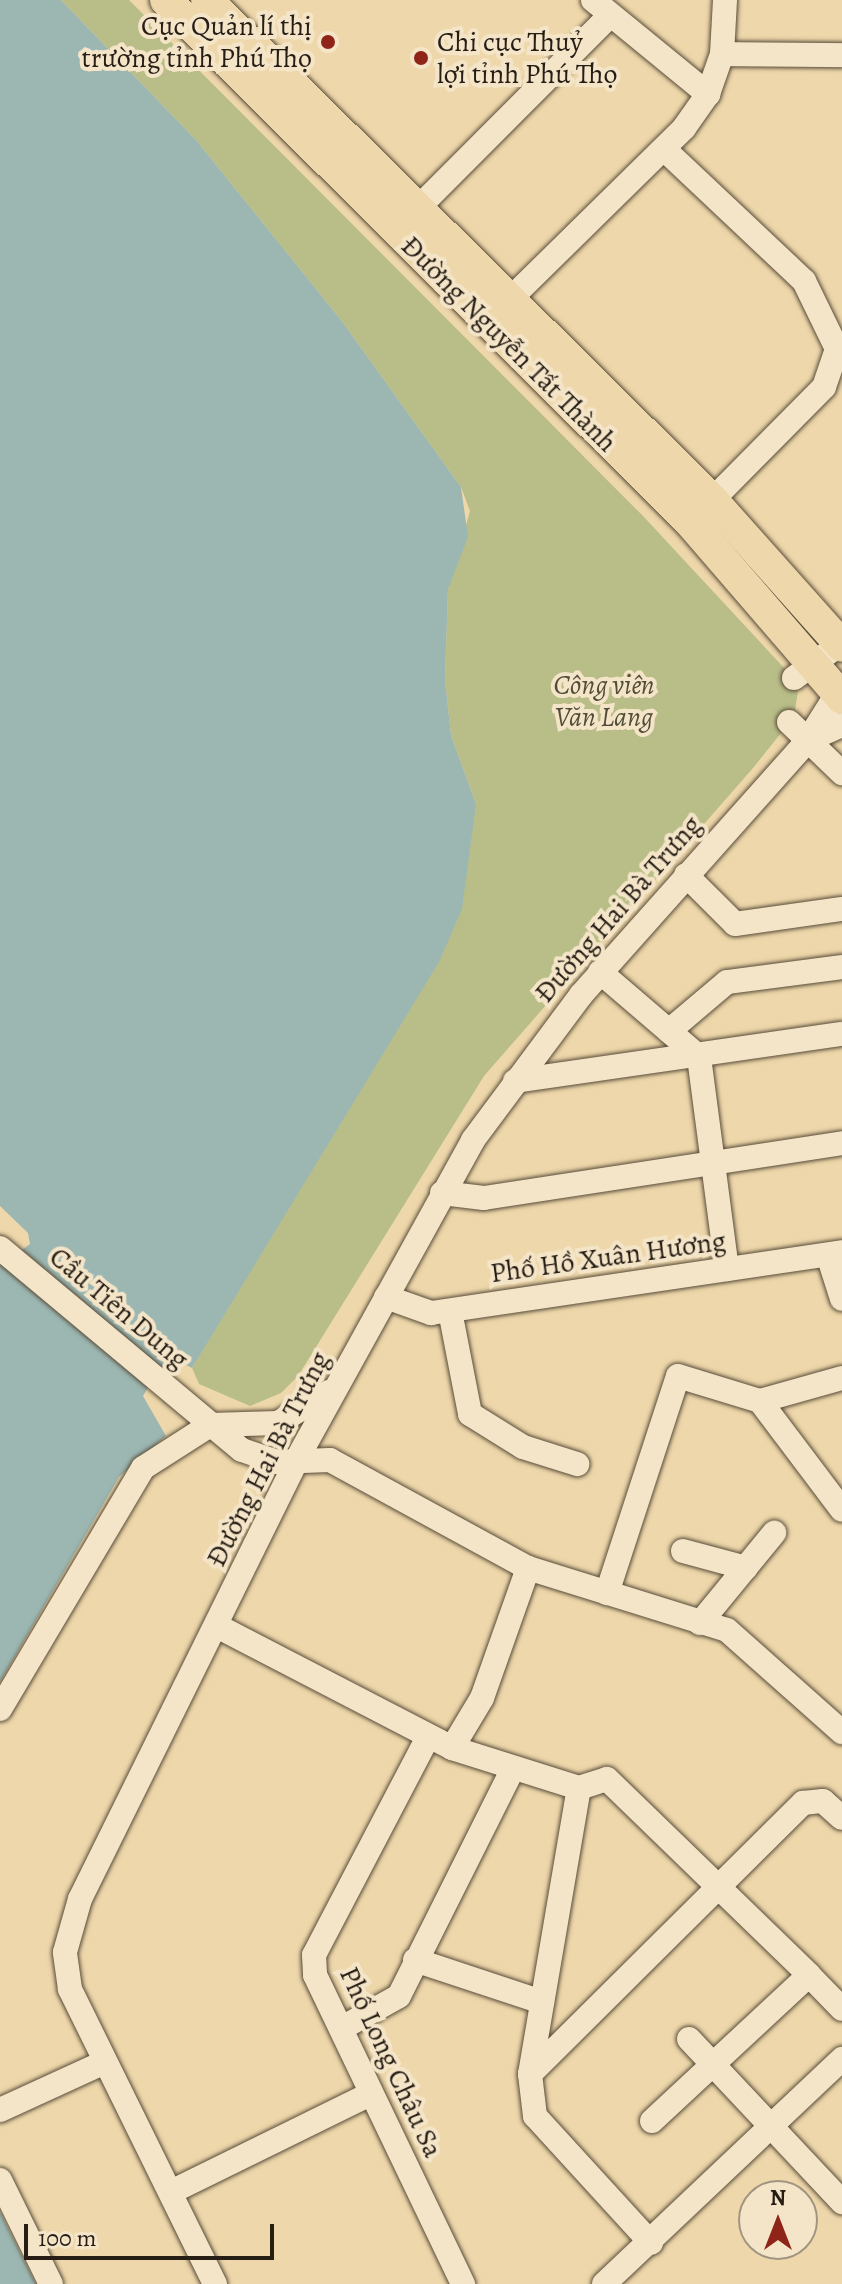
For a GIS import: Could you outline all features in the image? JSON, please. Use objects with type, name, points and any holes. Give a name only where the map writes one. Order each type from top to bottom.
[{"type":"main road","name":"Đường Nguyễn Tất Thành","points":[[166,0],[497,312],[712,500],[823,658],[840,692]]},
{"type":"main road","name":"Đường Nguyễn Tất Thành","points":[[207,0],[416,210],[497,312],[691,523],[823,658]]},
{"type":"street","points":[[497,312],[665,150],[708,94],[722,54],[725,0]]},
{"type":"street","points":[[416,210],[601,8],[708,94]]},
{"type":"street","points":[[722,54],[842,55]]},
{"type":"street","points":[[665,150],[804,281],[839,350],[824,387],[712,500]]},
{"type":"street","name":"Đường Hai Bà Trưng","points":[[215,2284],[105,2062],[68,1979],[68,1929],[296,1461],[442,1193],[515,1081],[600,972],[808,740],[840,692]]},
{"type":"street","points":[[789,722],[842,773]]},
{"type":"street","name":"Đường Hai Bà Trưng","points":[[808,740],[842,725]]},
{"type":"street","points":[[686,875],[735,924],[842,909]]},
{"type":"street","points":[[669,1031],[727,982],[842,967]]},
{"type":"street","points":[[600,972],[699,1057],[727,1269]]},
{"type":"street","points":[[515,1081],[699,1057],[842,1034]]},
{"type":"street","points":[[442,1193],[469,1200],[842,1143]]},
{"type":"street","name":"Cầu Tiên Dung","points":[[3,1251],[202,1417],[262,1459],[342,1465],[528,1568],[727,1630],[837,1719]]},
{"type":"street","points":[[835,1254],[842,1299]]},
{"type":"street","name":"Phố Hồ Xuân Hương","points":[[386,1297],[415,1312],[450,1311],[835,1254]]},
{"type":"street","points":[[450,1311],[470,1414],[523,1447],[577,1464]]},
{"type":"street","points":[[0,1709],[125,1490],[143,1468],[202,1417],[254,1428],[301,1414],[346,1369]]},
{"type":"street","points":[[607,1593],[673,1381],[684,1375],[760,1401],[842,1510]]},
{"type":"street","points":[[760,1401],[842,1378]]},
{"type":"street","points":[[700,1623],[774,1533]]},
{"type":"street","points":[[683,1551],[746,1568]]},
{"type":"street","points":[[452,1748],[482,1698],[528,1568]]},
{"type":"street","points":[[217,1626],[452,1748],[512,1770],[579,1788],[607,1779],[842,2009]]},
{"type":"street","name":"Phố Long Châu Sa","points":[[428,1737],[314,1955],[315,1975],[463,2284]]},
{"type":"street","points":[[342,2028],[382,2012],[415,1960],[512,1770]]},
{"type":"street","points":[[579,1788],[530,2074],[535,2116],[651,2243]]},
{"type":"street","points":[[530,2074],[803,1803],[823,1801],[842,1818]]},
{"type":"street","points":[[415,1960],[542,2002]]},
{"type":"street","points":[[652,2121],[716,2066],[809,1975]]},
{"type":"street","points":[[689,2039],[842,2202]]},
{"type":"street","points":[[604,2284],[651,2243],[842,2059]]},
{"type":"street","points":[[0,2110],[105,2062]]},
{"type":"street","points":[[171,2192],[370,2094]]},
{"type":"street","points":[[0,2180],[51,2284]]},
{"type":"green space","name":"Công viên Văn Lang","points":[[61,0],[129,0],[644,517],[799,684],[794,717],[484,1076],[298,1376],[281,1393],[250,1406],[199,1384],[192,1368],[282,1214],[476,804],[451,735],[445,680],[448,589],[470,511],[461,487],[341,320],[196,140]]},
{"type":"water","points":[[0,0],[61,0],[196,140],[341,320],[461,487],[468,537],[448,589],[445,680],[451,735],[476,804],[462,909],[439,962],[192,1368],[176,1360],[150,1384],[143,1396],[166,1436],[119,1477],[0,1682],[0,1266],[30,1244],[28,1233],[0,1206]]},
{"type":"water","points":[[0,2212],[36,2284],[0,2284]]},
{"type":"place","name":"Cục Quản lí thị trường tỉnh Phú Thọ","points":[[328,42]]},
{"type":"place","name":"Chi cục Thuỷ lợi tỉnh Phú Thọ","points":[[421,58]]}]
